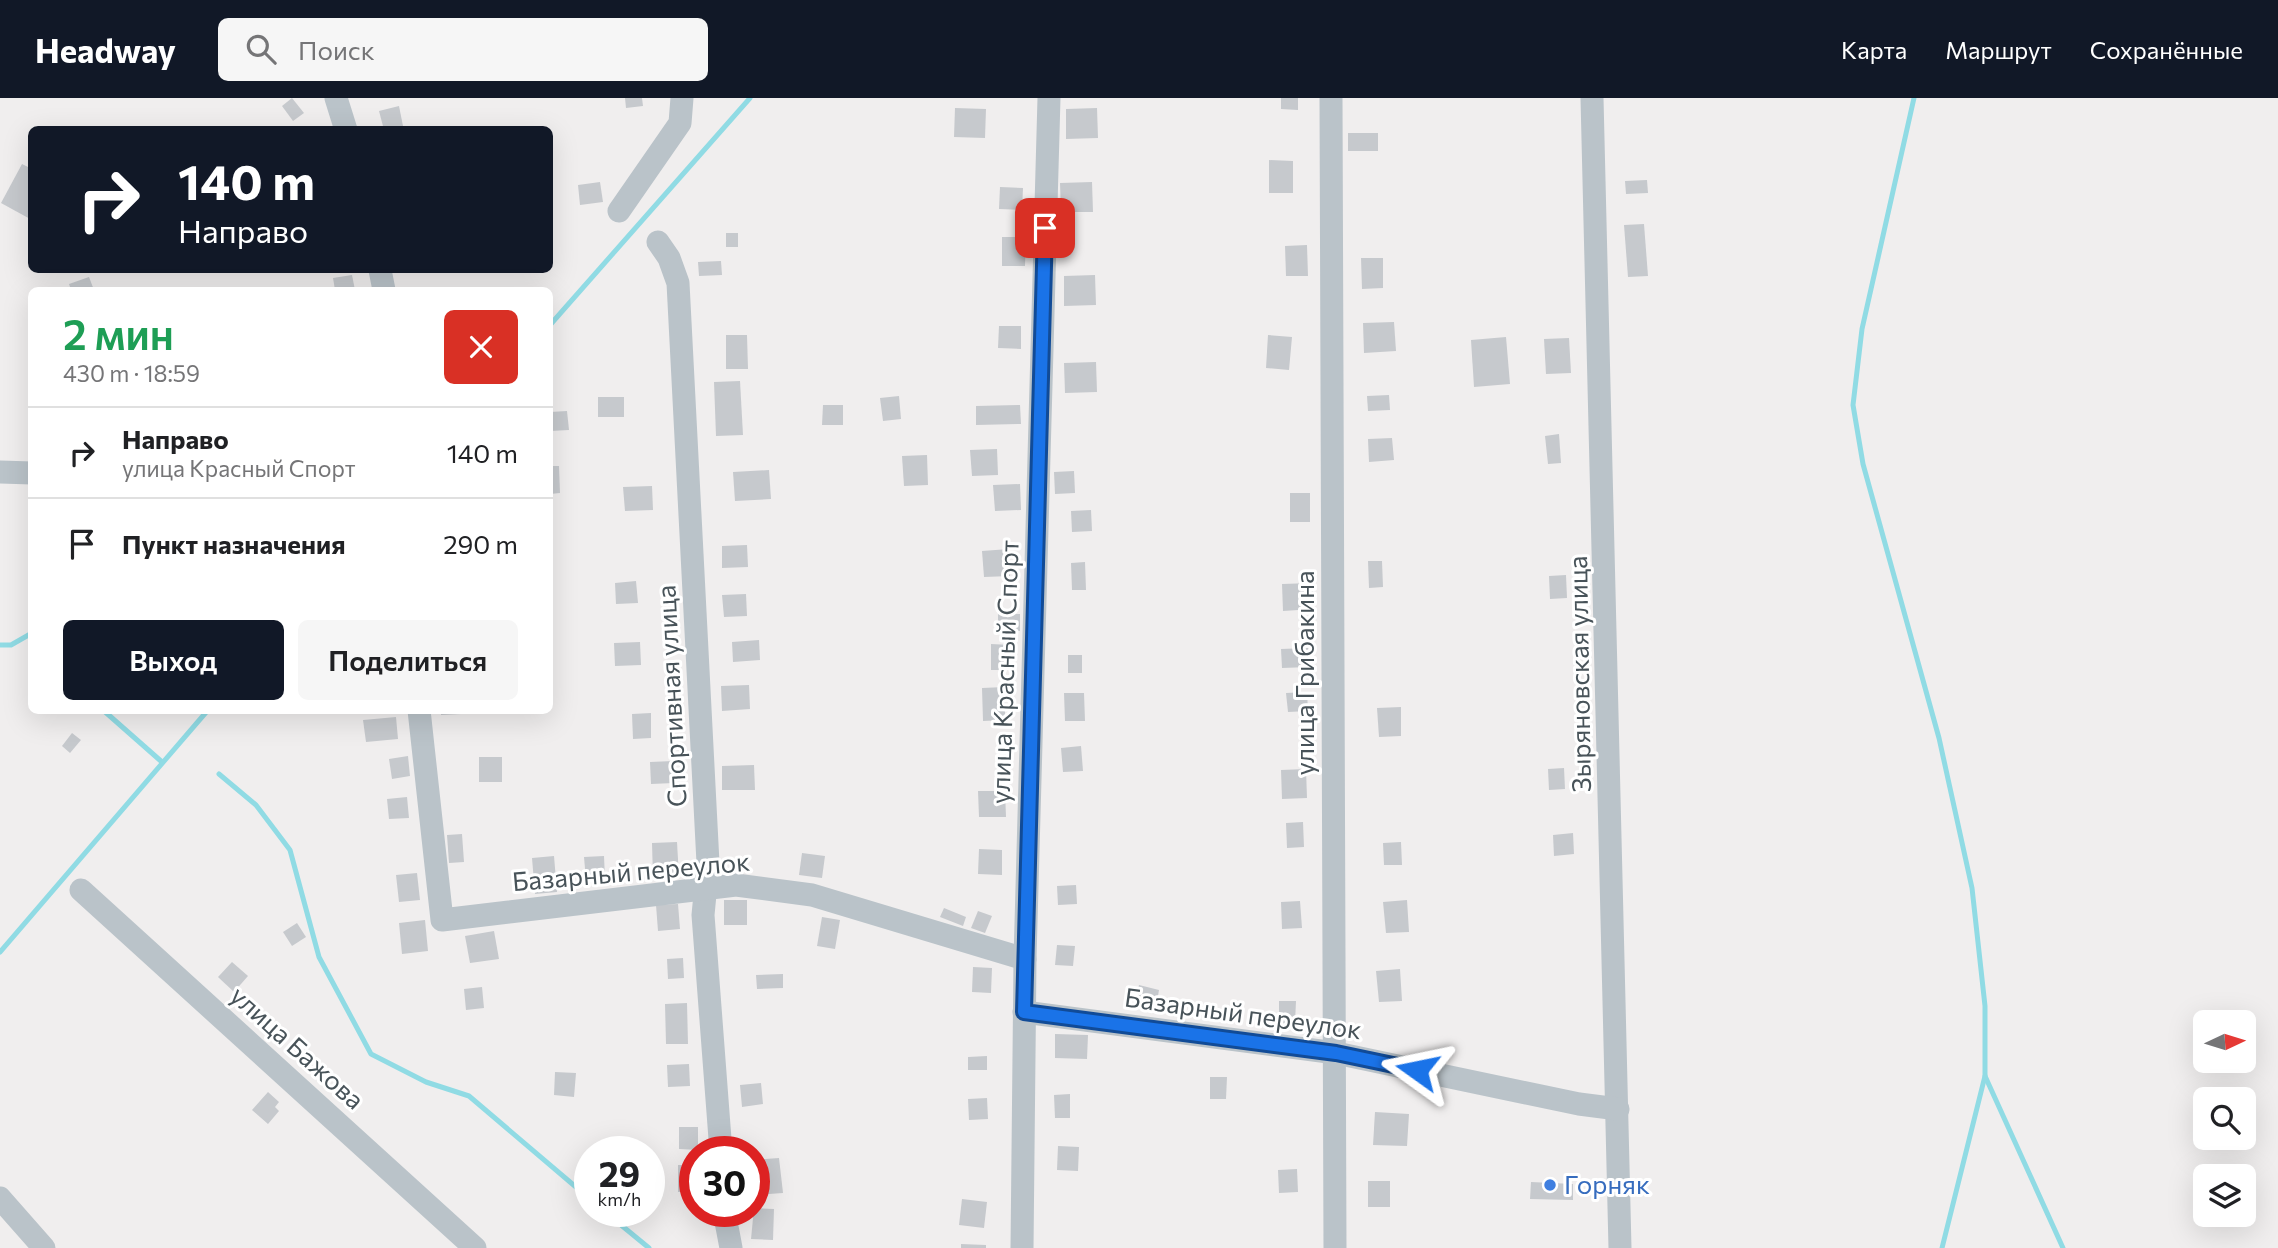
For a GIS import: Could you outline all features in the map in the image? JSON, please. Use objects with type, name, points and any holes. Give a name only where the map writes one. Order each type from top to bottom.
[{"type":"street","points":[[336,98],[345,126]]},
{"type":"street","points":[[620,211],[680,123],[682,98]]},
{"type":"street","name":"улица Красный Спорт","points":[[1022,1248],[1025,959],[1049,98]]},
{"type":"street","name":"улица Грибакина","points":[[1331,98],[1335,1248]]},
{"type":"street","name":"Зыряновская улица","points":[[1592,98],[1620,1248]]},
{"type":"street","name":"Спортивная улица","points":[[658,242],[669,258],[678,283],[705,807],[706,889],[703,915],[720,1136]]},
{"type":"street","points":[[0,472],[28,473]]},
{"type":"street","name":"Базарный переулок","points":[[419,714],[442,920],[736,885],[811,895],[1025,959]]},
{"type":"street","name":"улица Бажова","points":[[82,890],[475,1248]]},
{"type":"street","name":"Базарный переулок","points":[[1024,1012],[1336,1053],[1579,1104],[1618,1109]]},
{"type":"street","points":[[0,1198],[44,1248]]},
{"type":"street","points":[[727,1227],[731,1248]]},
{"type":"building","points":[[292,98],[304,113],[293,121],[282,106]]},
{"type":"building","points":[[625,98],[642,98],[643,106],[626,108]]},
{"type":"building","points":[[1281,98],[1298,98],[1298,110],[1281,109]]},
{"type":"building","points":[[399,106],[403,126],[383,126],[379,111]]},
{"type":"building","points":[[955,108],[986,109],[985,138],[954,137]]},
{"type":"building","points":[[1097,108],[1098,138],[1066,139],[1066,109]]},
{"type":"building","points":[[1348,133],[1378,133],[1378,151],[1348,151]]},
{"type":"building","points":[[1269,160],[1293,161],[1293,193],[1269,193]]},
{"type":"building","points":[[22,164],[28,167],[28,218],[1,203]]},
{"type":"building","points":[[1647,180],[1648,193],[1626,194],[1625,181]]},
{"type":"building","points":[[600,182],[603,202],[580,205],[578,185]]},
{"type":"building","points":[[1092,182],[1093,212],[1061,212],[1060,183]]},
{"type":"building","points":[[1000,187],[1023,188],[1022,210],[999,209]]},
{"type":"building","points":[[1644,224],[1648,276],[1628,277],[1624,225]]},
{"type":"building","points":[[726,233],[738,233],[738,247],[726,247]]},
{"type":"building","points":[[1002,237],[1026,237],[1025,266],[1002,266]]},
{"type":"building","points":[[1307,245],[1308,276],[1286,276],[1285,246]]},
{"type":"building","points":[[1361,258],[1383,258],[1383,288],[1362,289]]},
{"type":"building","points":[[721,261],[722,275],[699,276],[698,262]]},
{"type":"building","points":[[352,275],[354,287],[334,287],[333,278]]},
{"type":"building","points":[[1095,275],[1096,305],[1064,306],[1064,276]]},
{"type":"building","points":[[89,277],[93,287],[70,287],[69,284]]},
{"type":"building","points":[[1394,322],[1396,351],[1364,353],[1363,323]]},
{"type":"building","points":[[999,326],[1021,326],[1021,349],[998,348]]},
{"type":"building","points":[[726,335],[747,335],[748,369],[726,369]]},
{"type":"building","points":[[1268,335],[1292,337],[1289,370],[1266,368]]},
{"type":"building","points":[[1506,337],[1510,384],[1474,387],[1471,340]]},
{"type":"building","points":[[1569,338],[1571,373],[1546,374],[1544,339]]},
{"type":"building","points":[[1096,362],[1097,392],[1065,393],[1064,363]]},
{"type":"building","points":[[740,381],[743,435],[716,436],[714,382]]},
{"type":"building","points":[[1389,395],[1390,410],[1368,411],[1367,396]]},
{"type":"building","points":[[899,396],[901,419],[883,421],[880,398]]},
{"type":"building","points":[[598,397],[624,397],[624,417],[598,417]]},
{"type":"building","points":[[823,405],[843,405],[843,425],[822,425]]},
{"type":"building","points":[[1020,405],[1021,424],[976,425],[976,406]]},
{"type":"building","points":[[567,411],[569,430],[553,431],[553,412]]},
{"type":"building","points":[[1559,434],[1561,463],[1548,464],[1545,436]]},
{"type":"building","points":[[1392,438],[1394,460],[1369,462],[1368,439]]},
{"type":"building","points":[[997,449],[998,475],[972,476],[970,450]]},
{"type":"building","points":[[927,455],[928,485],[904,486],[902,456]]},
{"type":"building","points":[[553,466],[559,466],[560,493],[553,494]]},
{"type":"building","points":[[769,470],[771,499],[735,501],[733,472]]},
{"type":"building","points":[[1074,471],[1075,493],[1055,494],[1054,472]]},
{"type":"building","points":[[1020,484],[1021,510],[995,511],[993,485]]},
{"type":"building","points":[[652,486],[653,510],[625,511],[623,487]]},
{"type":"building","points":[[1290,493],[1310,493],[1310,522],[1290,522]]},
{"type":"building","points":[[1091,510],[1092,531],[1072,532],[1071,511]]},
{"type":"building","points":[[747,545],[748,567],[722,568],[722,546]]},
{"type":"building","points":[[1009,549],[1010,576],[984,577],[982,551]]},
{"type":"building","points":[[1368,561],[1382,561],[1383,587],[1369,588]]},
{"type":"building","points":[[1085,562],[1086,590],[1072,590],[1071,563]]},
{"type":"building","points":[[1566,575],[1567,598],[1550,599],[1549,576]]},
{"type":"building","points":[[636,581],[638,603],[616,604],[615,583]]},
{"type":"building","points":[[1312,583],[1314,609],[1283,611],[1282,584]]},
{"type":"building","points":[[746,594],[747,616],[724,617],[722,595]]},
{"type":"building","points":[[998,614],[1020,614],[1020,631],[998,631]]},
{"type":"building","points":[[759,640],[760,660],[733,662],[732,642]]},
{"type":"building","points":[[640,642],[641,665],[615,666],[614,643]]},
{"type":"building","points":[[991,644],[1011,645],[1010,670],[991,670]]},
{"type":"building","points":[[1308,648],[1309,667],[1282,668],[1281,649]]},
{"type":"building","points":[[1068,655],[1082,655],[1082,673],[1068,673]]},
{"type":"building","points":[[749,685],[750,709],[722,711],[721,686]]},
{"type":"building","points":[[1005,687],[1005,720],[983,721],[982,688]]},
{"type":"building","points":[[1307,692],[1308,711],[1288,712],[1286,693]]},
{"type":"building","points":[[1064,693],[1084,693],[1085,721],[1065,721]]},
{"type":"building","points":[[1401,707],[1401,736],[1379,737],[1377,708]]},
{"type":"building","points":[[651,713],[651,738],[633,739],[632,714]]},
{"type":"building","points":[[396,717],[398,739],[366,742],[363,720]]},
{"type":"building","points":[[72,733],[81,740],[70,753],[62,746]]},
{"type":"building","points":[[1081,746],[1083,771],[1063,772],[1061,748]]},
{"type":"building","points":[[408,756],[410,776],[392,779],[389,759]]},
{"type":"building","points":[[479,757],[502,757],[502,782],[479,782]]},
{"type":"building","points":[[673,761],[674,783],[651,784],[650,762]]},
{"type":"building","points":[[754,765],[755,790],[722,790],[722,766]]},
{"type":"building","points":[[1564,768],[1565,789],[1549,790],[1548,769]]},
{"type":"building","points":[[1306,769],[1307,798],[1282,799],[1281,770]]},
{"type":"building","points":[[978,791],[1005,791],[1006,817],[979,817]]},
{"type":"building","points":[[407,797],[409,818],[389,819],[387,799]]},
{"type":"building","points":[[1303,822],[1304,847],[1287,848],[1286,823]]},
{"type":"building","points":[[1573,833],[1574,854],[1554,856],[1553,835]]},
{"type":"building","points":[[462,834],[464,862],[449,863],[447,835]]},
{"type":"building","points":[[677,842],[679,877],[653,878],[652,843]]},
{"type":"building","points":[[1401,842],[1402,865],[1384,865],[1383,843]]},
{"type":"building","points":[[979,849],[1002,850],[1002,875],[978,874]]},
{"type":"building","points":[[802,853],[825,856],[822,878],[799,875]]},
{"type":"building","points":[[554,856],[557,892],[535,894],[532,858]]},
{"type":"building","points":[[604,856],[605,879],[586,880],[584,857]]},
{"type":"building","points":[[417,873],[420,900],[399,902],[396,875]]},
{"type":"building","points":[[1076,885],[1077,904],[1058,905],[1057,886]]},
{"type":"building","points":[[724,900],[747,900],[747,925],[724,925]]},
{"type":"building","points":[[1407,900],[1409,932],[1386,933],[1383,902]]},
{"type":"building","points":[[1300,901],[1302,928],[1282,929],[1281,902]]},
{"type":"building","points":[[678,904],[680,929],[658,931],[656,905]]},
{"type":"building","points":[[944,908],[966,917],[963,926],[940,917]]},
{"type":"building","points":[[978,911],[992,916],[985,933],[971,928]]},
{"type":"building","points":[[822,917],[840,920],[835,949],[817,946]]},
{"type":"building","points":[[425,920],[428,951],[402,954],[399,923]]},
{"type":"building","points":[[297,923],[306,937],[292,946],[283,932]]},
{"type":"building","points":[[494,931],[499,959],[470,963],[465,936]]},
{"type":"building","points":[[1057,945],[1075,946],[1073,966],[1055,965]]},
{"type":"building","points":[[683,958],[684,978],[668,979],[667,959]]},
{"type":"building","points":[[232,962],[248,976],[234,992],[218,977]]},
{"type":"building","points":[[973,967],[992,968],[991,993],[972,992]]},
{"type":"building","points":[[1400,969],[1402,1001],[1379,1002],[1376,971]]},
{"type":"building","points":[[783,974],[783,988],[757,989],[756,975]]},
{"type":"building","points":[[1139,985],[1159,990],[1156,1007],[1135,1003]]},
{"type":"building","points":[[482,987],[484,1008],[466,1010],[464,989]]},
{"type":"building","points":[[1279,1001],[1296,1001],[1295,1023],[1279,1023]]},
{"type":"building","points":[[687,1003],[688,1044],[666,1044],[665,1004]]},
{"type":"building","points":[[1055,1034],[1088,1035],[1087,1059],[1055,1058]]},
{"type":"building","points":[[987,1056],[987,1070],[968,1070],[968,1057]]},
{"type":"building","points":[[689,1064],[690,1086],[668,1087],[667,1065]]},
{"type":"building","points":[[555,1072],[576,1073],[574,1097],[554,1095]]},
{"type":"building","points":[[1210,1077],[1227,1077],[1226,1099],[1210,1099]]},
{"type":"building","points":[[761,1083],[763,1104],[742,1107],[740,1085]]},
{"type":"building","points":[[268,1092],[279,1102],[275,1107],[279,1111],[268,1124],[252,1110]]},
{"type":"building","points":[[1070,1094],[1070,1118],[1055,1118],[1054,1095]]},
{"type":"building","points":[[987,1098],[988,1119],[969,1120],[968,1099]]},
{"type":"building","points":[[1375,1112],[1409,1114],[1407,1146],[1373,1145]]},
{"type":"building","points":[[679,1127],[698,1127],[698,1136],[679,1136]]},
{"type":"building","points":[[1058,1146],[1079,1147],[1078,1171],[1057,1170]]},
{"type":"building","points":[[779,1158],[783,1193],[770,1194],[770,1159]]},
{"type":"building","points":[[1297,1169],[1298,1192],[1279,1193],[1278,1170]]},
{"type":"building","points":[[1368,1181],[1390,1181],[1390,1207],[1368,1207]]},
{"type":"building","points":[[1531,1182],[1573,1184],[1573,1200],[1530,1199]]},
{"type":"building","points":[[962,1199],[987,1202],[984,1228],[959,1225]]},
{"type":"building","points":[[770,1209],[774,1209],[773,1240],[751,1239],[752,1227],[770,1227]]},
{"type":"building","points":[[961,1244],[986,1245],[986,1248],[961,1248]]},
{"type":"waterway","points":[[553,322],[750,98]]},
{"type":"waterway","points":[[1914,98],[1862,329],[1853,405],[1863,464],[1939,738],[1972,888],[1985,1006],[1985,1076],[2063,1248]]},
{"type":"waterway","points":[[0,645],[11,645],[28,635]]},
{"type":"waterway","points":[[108,714],[162,762]]},
{"type":"waterway","points":[[0,952],[205,714]]},
{"type":"waterway","points":[[219,774],[256,805],[290,850],[319,957],[371,1054],[426,1082],[469,1096],[574,1185]]},
{"type":"waterway","points":[[1942,1248],[1985,1076]]},
{"type":"waterway","points":[[623,1227],[649,1248]]},
{"type":"place","name":"Горняк","points":[[1550,1185]]},
{"type":"route","points":[[1045,228],[1024,1012],[1336,1053],[1417,1070]]}]
